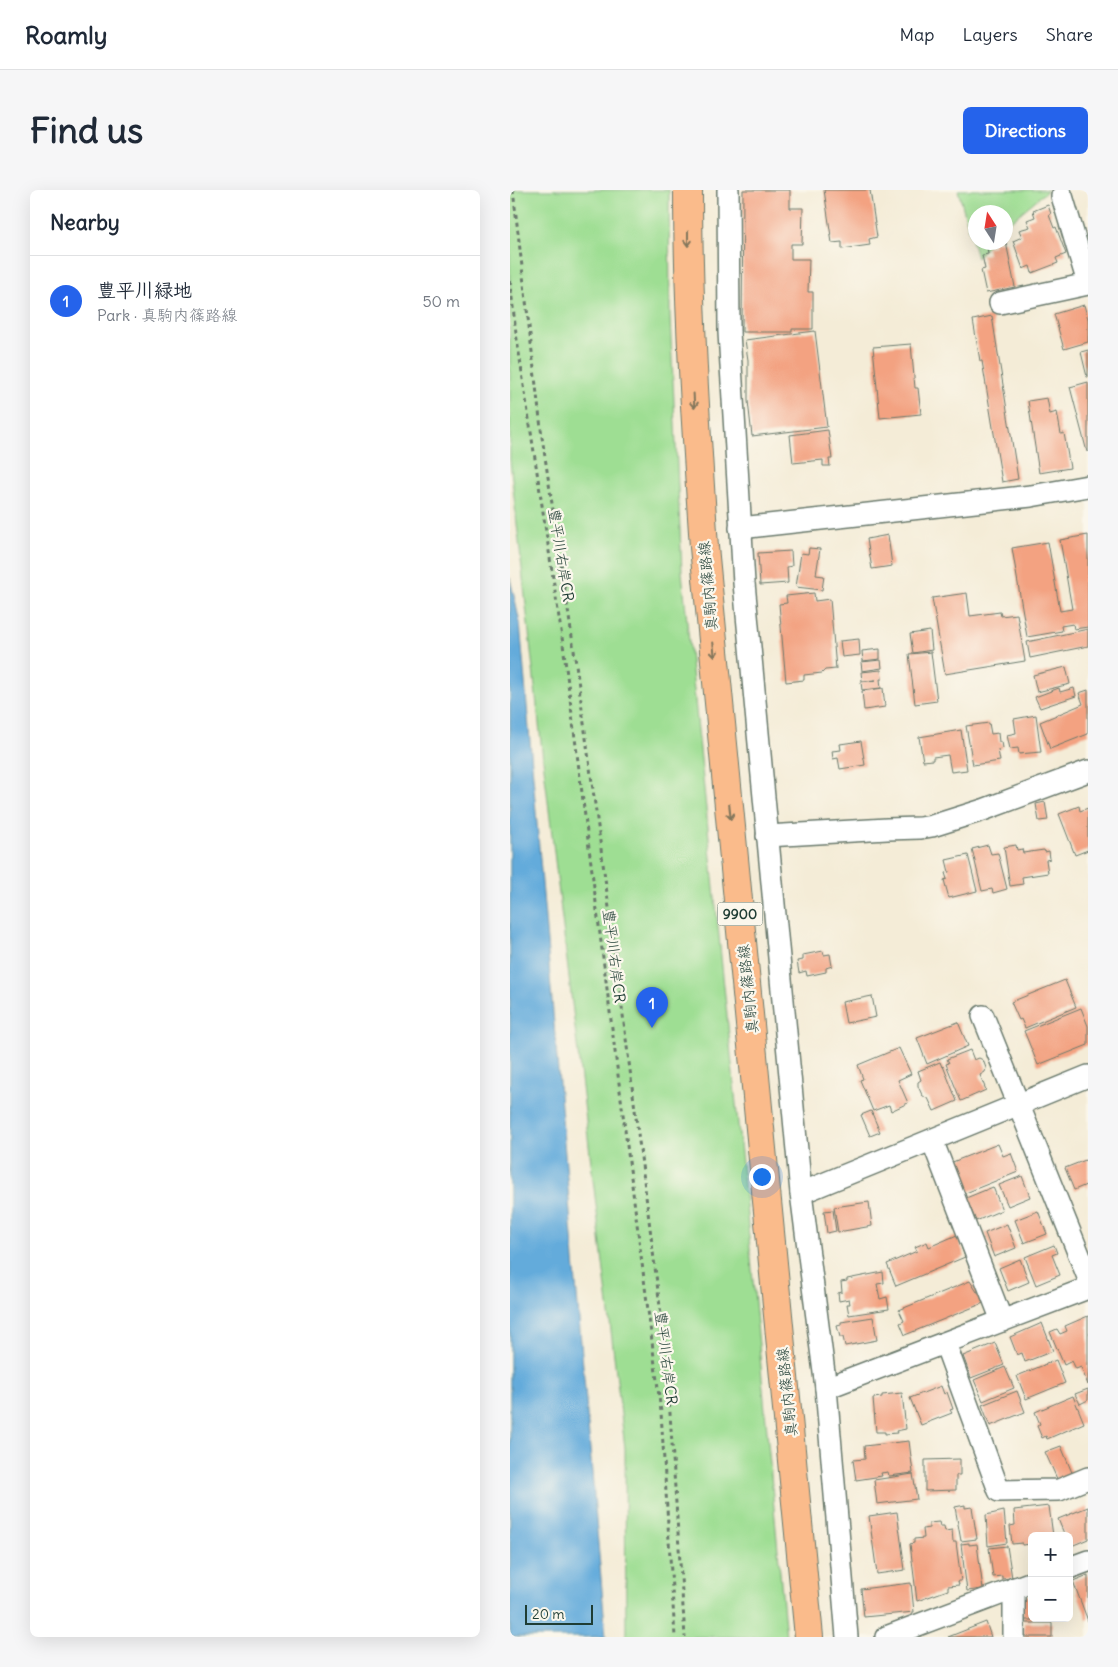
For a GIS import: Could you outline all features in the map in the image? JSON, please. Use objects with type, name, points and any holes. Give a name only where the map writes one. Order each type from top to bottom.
[{"type":"main road","name":"真駒内篠路線","points":[[688,190],[688,246],[694,401],[704,548],[809,1637]]},
{"type":"street","points":[[728,190],[729,332],[740,528],[801,1193],[826,1388],[848,1637]]},
{"type":"street","points":[[1000,303],[1088,284],[1062,196]]},
{"type":"street","points":[[740,528],[1031,496],[1088,486]]},
{"type":"street","points":[[767,836],[932,826],[983,810],[1088,771]]},
{"type":"street","points":[[983,1016],[1088,1278]]},
{"type":"street","points":[[801,1193],[1088,1076]]},
{"type":"street","points":[[932,1140],[1002,1321]]},
{"type":"street","points":[[826,1388],[1088,1288]]},
{"type":"street","points":[[945,1342],[999,1491],[1059,1490],[1088,1478]]},
{"type":"street","points":[[1073,1567],[1088,1561]]},
{"type":"street","points":[[886,1637],[1023,1585]]},
{"type":"street","points":[[1014,1637],[1023,1585]]},
{"type":"path","points":[[512,190],[542,437],[606,883],[666,1354],[685,1637]]},
{"type":"path","name":"豊平川右岸CR","points":[[510,281],[516,333],[563,644],[661,1412],[675,1637]]},
{"type":"green space","points":[[510,190],[669,190],[670,317],[682,572],[744,1183],[786,1637],[626,1637],[625,1448],[542,751],[510,460]]},
{"type":"green space","points":[[958,190],[1048,190],[1013,219],[1013,205],[968,205],[968,226]]},
{"type":"green space","points":[[975,250],[983,250],[977,258]]},
{"type":"water","points":[[510,578],[520,623],[606,1637],[510,1637]]},
{"type":"building","points":[[743,190],[790,190],[790,208],[803,208],[802,244],[791,244],[791,259],[809,259],[808,292],[813,292],[813,329],[792,329],[792,332],[742,332]]},
{"type":"building","points":[[824,190],[870,190],[877,237],[869,239],[870,245],[842,249],[842,242],[832,243]]},
{"type":"building","points":[[1048,205],[1051,214],[1049,215],[1054,228],[1056,227],[1066,254],[1056,258],[1058,263],[1032,273],[1030,266],[1023,269],[1013,241],[1022,237],[1019,230],[1030,227],[1027,220],[1035,217],[1033,211]]},
{"type":"building","points":[[987,250],[1008,250],[1015,287],[986,293],[981,270],[985,269],[982,255],[988,254]]},
{"type":"building","points":[[1084,305],[1088,319],[1088,342],[1064,349],[1054,314]]},
{"type":"building","points":[[992,316],[1018,479],[1002,482],[982,361],[980,361],[973,320]]},
{"type":"building","points":[[815,331],[827,427],[752,436],[748,401],[748,360],[745,340]]},
{"type":"building","points":[[911,344],[915,388],[918,388],[921,414],[880,418],[873,347]]},
{"type":"building","points":[[1088,350],[1088,377],[1087,377],[1081,352]]},
{"type":"building","points":[[1088,382],[1088,452],[1087,452],[1070,387]]},
{"type":"building","points":[[1047,398],[1050,414],[1057,412],[1061,434],[1064,433],[1070,468],[1039,473],[1028,401]]},
{"type":"building","points":[[828,430],[832,459],[829,459],[830,466],[823,466],[823,460],[793,463],[790,435]]},
{"type":"building","points":[[888,535],[892,566],[872,569],[867,539]]},
{"type":"building","points":[[1088,535],[1088,627],[1074,629],[1073,624],[1061,626],[1062,631],[1027,637],[1012,548],[1048,542],[1060,611],[1072,609],[1060,540]]},
{"type":"building","points":[[809,548],[820,549],[816,575],[824,576],[822,590],[796,587],[801,553],[808,554]]},
{"type":"building","points":[[791,551],[792,566],[787,567],[788,583],[760,585],[758,553]]},
{"type":"building","points":[[814,593],[815,601],[830,599],[836,669],[804,675],[804,680],[786,682],[779,604],[787,603],[786,596]]},
{"type":"building","points":[[967,593],[970,616],[1000,612],[1001,616],[1017,614],[1025,661],[945,674],[932,598]]},
{"type":"building","points":[[1088,629],[1088,646],[1030,658],[1027,642]]},
{"type":"building","points":[[930,631],[932,650],[913,653],[910,634]]},
{"type":"building","points":[[859,639],[860,655],[842,657],[840,641]]},
{"type":"building","points":[[880,649],[880,659],[863,661],[862,651]]},
{"type":"building","points":[[931,652],[937,701],[915,704],[909,654]]},
{"type":"building","points":[[881,660],[882,668],[862,671],[861,662]]},
{"type":"building","points":[[1066,667],[1070,684],[1037,692],[1033,675]]},
{"type":"building","points":[[881,670],[881,688],[862,690],[861,682],[876,680],[862,681],[861,672]]},
{"type":"building","points":[[883,688],[885,707],[864,710],[862,691]]},
{"type":"building","points":[[1059,688],[1060,692],[1074,688],[1076,696],[1040,708],[1035,697]]},
{"type":"building","points":[[1088,690],[1088,734],[1050,749],[1040,722],[1083,704],[1079,693]]},
{"type":"building","points":[[1036,715],[1041,752],[1019,754],[1018,748],[1010,749],[1007,735],[1016,733],[1014,719]]},
{"type":"building","points":[[989,723],[991,734],[998,733],[999,742],[1002,742],[1003,748],[998,750],[1000,761],[973,765],[966,726]]},
{"type":"building","points":[[961,730],[967,770],[951,772],[948,755],[933,757],[933,760],[923,761],[919,737]]},
{"type":"building","points":[[861,741],[865,765],[840,769],[838,758],[833,759],[832,751],[841,750],[840,744]]},
{"type":"building","points":[[1045,802],[1048,820],[1039,821],[1036,804]]},
{"type":"building","points":[[1079,806],[1080,811],[1088,808],[1088,850],[1075,855],[1059,814]]},
{"type":"building","points":[[988,845],[991,854],[998,853],[1007,889],[993,893],[992,889],[982,891],[972,849]]},
{"type":"building","points":[[1016,845],[1017,850],[1022,849],[1023,853],[1049,851],[1050,859],[1046,860],[1048,873],[1022,877],[1023,884],[1010,886],[1004,847]]},
{"type":"building","points":[[968,855],[977,891],[949,898],[944,880],[947,879],[945,873],[949,872],[946,860]]},
{"type":"building","points":[[823,951],[824,955],[830,954],[832,966],[826,968],[826,972],[807,976],[806,971],[799,973],[797,961],[803,960],[803,955]]},
{"type":"building","points":[[1065,980],[1076,1007],[1025,1028],[1011,1002]]},
{"type":"building","points":[[872,996],[876,1017],[846,1023],[842,1002]]},
{"type":"building","points":[[1081,1008],[1088,1026],[1088,1045],[1038,1065],[1024,1031]]},
{"type":"building","points":[[958,1022],[968,1046],[927,1064],[917,1038]]},
{"type":"building","points":[[899,1048],[911,1074],[898,1080],[908,1103],[891,1111],[889,1105],[873,1111],[860,1080],[863,1079],[858,1065]]},
{"type":"building","points":[[970,1050],[974,1060],[979,1058],[983,1060],[986,1068],[985,1072],[980,1075],[986,1090],[961,1101],[946,1064],[949,1063],[947,1059]]},
{"type":"building","points":[[940,1062],[957,1101],[934,1111],[928,1098],[922,1095],[918,1086],[918,1082],[921,1080],[918,1071]]},
{"type":"building","points":[[871,1111],[880,1132],[870,1136],[861,1115]]},
{"type":"building","points":[[998,1144],[1003,1156],[1011,1153],[1018,1172],[963,1194],[950,1163]]},
{"type":"building","points":[[1088,1159],[1088,1189],[1086,1185],[1074,1190],[1065,1168]]},
{"type":"building","points":[[1022,1176],[1030,1197],[1008,1206],[999,1185]]},
{"type":"building","points":[[993,1187],[1002,1210],[976,1221],[966,1198]]},
{"type":"building","points":[[869,1202],[872,1226],[838,1232],[834,1207]]},
{"type":"building","points":[[833,1210],[836,1231],[827,1233],[824,1211]]},
{"type":"building","points":[[1038,1211],[1047,1234],[1024,1243],[1015,1220]]},
{"type":"building","points":[[1007,1224],[1016,1248],[994,1257],[985,1233]]},
{"type":"building","points":[[957,1235],[965,1257],[896,1286],[887,1264],[917,1251],[915,1247],[927,1242],[929,1247]]},
{"type":"building","points":[[1054,1245],[1057,1253],[1052,1255],[1060,1275],[1036,1285],[1025,1257]]},
{"type":"building","points":[[1020,1259],[1029,1282],[1008,1291],[999,1268]]},
{"type":"building","points":[[883,1272],[884,1283],[877,1284],[880,1299],[887,1297],[889,1309],[849,1315],[847,1304],[850,1304],[849,1299],[839,1301],[838,1293],[842,1292],[841,1282],[847,1281],[847,1279]]},
{"type":"building","points":[[970,1281],[977,1292],[981,1291],[986,1302],[905,1335],[900,1323],[904,1321],[899,1310]]},
{"type":"building","points":[[1088,1316],[1088,1385],[1081,1367],[1076,1369],[1072,1361],[1064,1365],[1050,1332],[1057,1329],[1060,1334],[1067,1331],[1065,1326]]},
{"type":"building","points":[[873,1317],[877,1340],[845,1346],[837,1326],[841,1325],[841,1322]]},
{"type":"building","points":[[1042,1323],[1053,1351],[1025,1362],[1022,1353],[1017,1355],[1010,1337]]},
{"type":"building","points":[[995,1343],[1004,1365],[971,1378],[963,1356]]},
{"type":"building","points":[[1056,1360],[1065,1383],[1026,1399],[1017,1376]]},
{"type":"building","points":[[1005,1367],[1014,1388],[983,1401],[974,1380]]},
{"type":"building","points":[[941,1386],[944,1394],[947,1392],[953,1409],[950,1410],[952,1413],[921,1425],[910,1398]]},
{"type":"building","points":[[1088,1389],[1088,1400],[1080,1404],[1075,1394]]},
{"type":"building","points":[[1017,1391],[1025,1412],[990,1426],[982,1405]]},
{"type":"building","points":[[902,1393],[906,1429],[896,1431],[897,1433],[885,1434],[885,1432],[876,1432],[873,1398]]},
{"type":"building","points":[[1073,1396],[1084,1423],[1047,1439],[1046,1436],[1042,1438],[1037,1426],[1040,1424],[1035,1412]]},
{"type":"building","points":[[909,1441],[913,1473],[889,1476],[888,1472],[881,1473],[882,1476],[856,1480],[853,1460],[865,1459],[864,1446]]},
{"type":"building","points":[[1061,1446],[1073,1475],[1058,1481],[1045,1452]]},
{"type":"building","points":[[960,1459],[960,1475],[956,1475],[956,1490],[925,1491],[925,1460]]},
{"type":"building","points":[[913,1474],[917,1499],[877,1504],[874,1480]]},
{"type":"building","points":[[965,1505],[965,1508],[972,1507],[977,1539],[961,1541],[955,1507]]},
{"type":"building","points":[[1049,1506],[1052,1532],[1028,1532],[1028,1544],[1012,1544],[1010,1526],[1015,1525],[1014,1510]]},
{"type":"building","points":[[1088,1507],[1088,1539],[1073,1545],[1073,1532],[1063,1532],[1058,1519]]},
{"type":"building","points":[[1004,1511],[1007,1543],[988,1546],[986,1515]]},
{"type":"building","points":[[897,1512],[905,1570],[877,1574],[869,1516]]},
{"type":"building","points":[[939,1522],[940,1526],[944,1526],[945,1531],[952,1530],[953,1542],[956,1542],[961,1581],[958,1581],[959,1585],[948,1586],[948,1590],[917,1601],[910,1544],[914,1543],[914,1539],[924,1538],[923,1529],[929,1528],[929,1523]]},
{"type":"building","points":[[969,1543],[969,1545],[977,1544],[983,1589],[967,1591],[961,1544]]},
{"type":"building","points":[[1007,1546],[1012,1578],[1002,1579],[1002,1576],[993,1577],[989,1548]]},
{"type":"building","points":[[1088,1575],[1088,1621],[1073,1581]]},
{"type":"building","points":[[911,1583],[914,1612],[864,1617],[861,1589]]},
{"type":"building","points":[[1023,1596],[1028,1596],[1028,1620],[1023,1620]]},
{"type":"building","points":[[986,1622],[991,1637],[948,1637]]},
{"type":"building","points":[[1024,1623],[1052,1623],[1052,1637],[1024,1637]]},
{"type":"place","name":"豊平川緑地","points":[[652,1028]]}]
